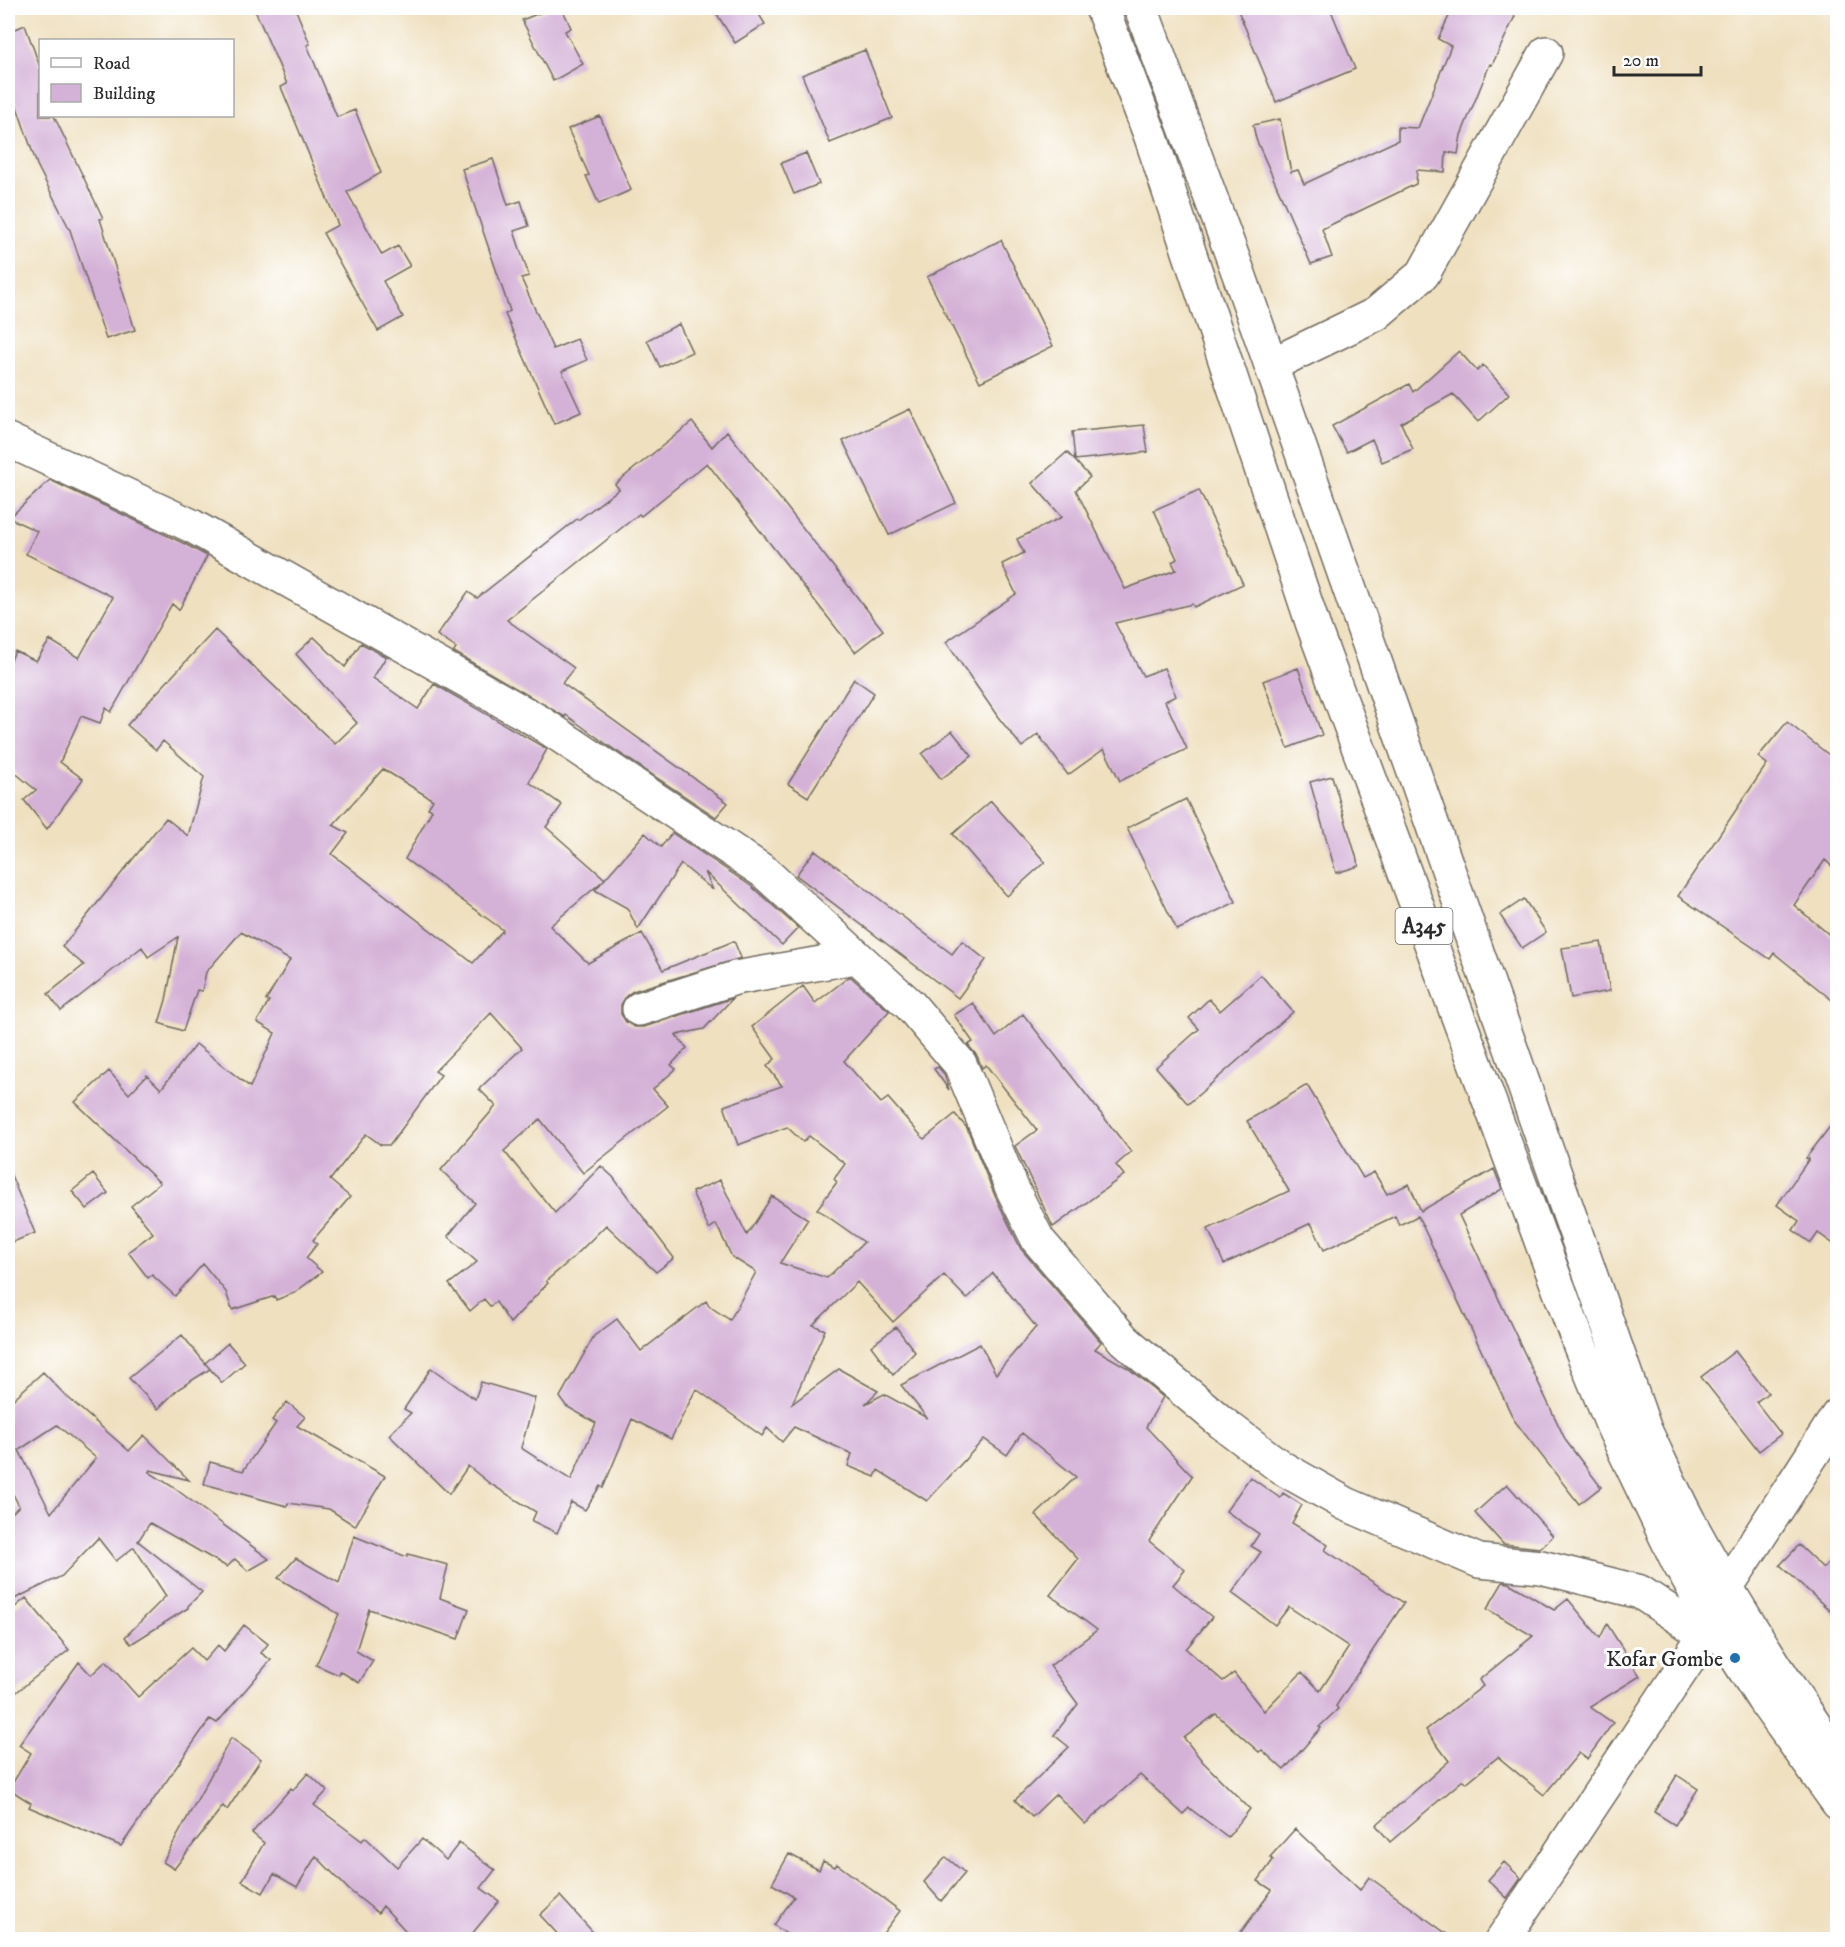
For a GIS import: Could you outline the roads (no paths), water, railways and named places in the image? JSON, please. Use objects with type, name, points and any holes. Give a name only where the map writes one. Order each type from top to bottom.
[{"type":"main road","name":"A345","points":[[1102,8],[1151,137],[1313,625],[1580,1346],[1613,1428],[1711,1630],[1838,1803]]},
{"type":"main road","name":"A345","points":[[1141,8],[1271,366],[1645,1430],[1689,1522],[1726,1588],[1795,1697],[1838,1759]]},
{"type":"main road","points":[[1271,366],[1376,314],[1423,274],[1546,53]]},
{"type":"main road","points":[[8,440],[192,526],[538,721],[763,872],[910,1005],[960,1064],[1012,1188],[1038,1240],[1124,1340],[1221,1422],[1282,1468],[1346,1504],[1479,1561],[1541,1567],[1640,1592],[1711,1630],[1502,1940]]},
{"type":"main road","points":[[639,1009],[735,978],[856,957]]},
{"type":"main road","points":[[1726,1588],[1838,1415]]},
{"type":"place","name":"Kofar Gombe","points":[[1735,1658]]}]
